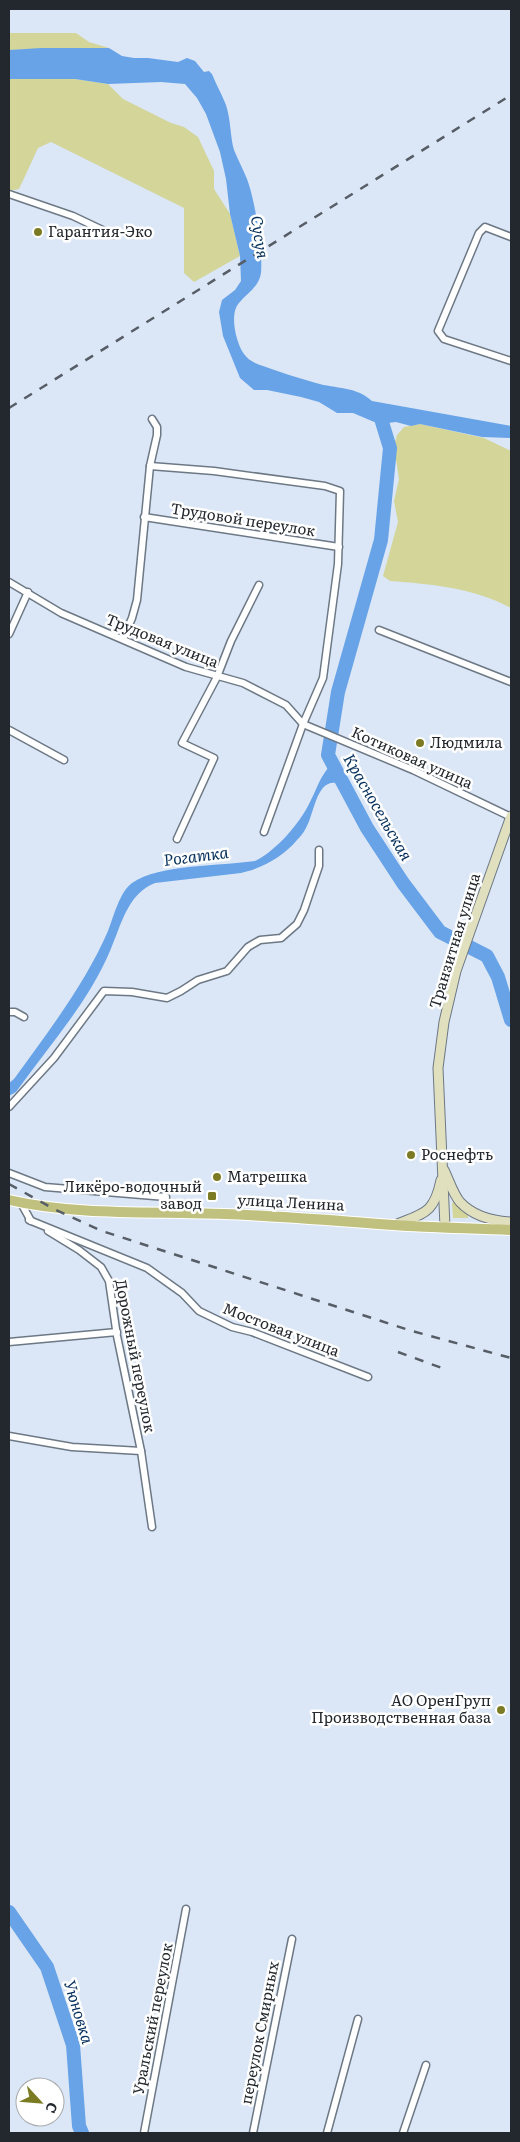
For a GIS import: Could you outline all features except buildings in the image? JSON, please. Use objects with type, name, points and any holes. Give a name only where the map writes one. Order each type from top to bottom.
[{"type":"main road","name":"Транзитная улица","points":[[445,1227],[438,1068],[448,1000],[456,971],[511,816]]},
{"type":"main road","points":[[443,1168],[460,1202],[472,1211],[492,1221],[511,1222]]},
{"type":"main road","points":[[395,1225],[427,1212],[434,1202],[443,1168]]},
{"type":"main road","name":"улица Ленина","points":[[9,1200],[54,1209],[87,1211],[166,1212],[332,1219],[395,1225],[511,1230]]},
{"type":"street","points":[[9,194],[73,216],[113,235]]},
{"type":"street","points":[[511,237],[485,228],[479,233],[438,331],[444,339],[511,361]]},
{"type":"street","points":[[123,639],[137,600],[150,466],[157,435],[157,427],[152,419]]},
{"type":"street","points":[[150,466],[214,471],[325,486],[340,491],[338,564],[323,678],[303,724],[264,832]]},
{"type":"street","name":"Трудовой переулок","points":[[144,517],[339,547]]},
{"type":"street","name":"Трудовая улица","points":[[9,582],[60,612],[186,667],[243,684],[286,705],[303,724]]},
{"type":"street","points":[[177,839],[214,758],[182,743],[217,677],[231,641],[259,585]]},
{"type":"street","points":[[9,634],[28,592]]},
{"type":"street","points":[[379,630],[511,682]]},
{"type":"street","name":"Котиковая улица","points":[[303,724],[413,770],[511,816]]},
{"type":"street","points":[[9,730],[64,760]]},
{"type":"street","points":[[9,1107],[54,1058],[104,991],[132,992],[166,998],[198,980],[227,971],[248,947],[260,940],[281,938],[297,924],[304,910],[319,866],[320,850]]},
{"type":"street","points":[[9,1012],[15,1012],[24,1018]]},
{"type":"street","points":[[9,1172],[45,1187],[166,1197],[166,1212]]},
{"type":"street","points":[[21,1203],[29,1220]]},
{"type":"street","name":"Дорожный переулок","points":[[29,1220],[79,1250],[101,1267],[109,1281],[117,1332],[141,1451],[152,1527]]},
{"type":"street","name":"Мостовая улица","points":[[29,1220],[147,1268],[182,1293],[200,1311],[232,1327],[252,1332],[368,1377]]},
{"type":"street","points":[[9,1342],[117,1332]]},
{"type":"street","points":[[9,1436],[72,1446],[141,1451]]},
{"type":"street","name":"Уральский переулок","points":[[144,2133],[186,1909]]},
{"type":"street","name":"переулок Смирных","points":[[253,2133],[292,1939]]},
{"type":"street","points":[[327,2133],[358,2019]]},
{"type":"street","points":[[403,2133],[426,2066]]},
{"type":"green space","points":[[9,33],[76,33],[89,42],[109,48],[9,50]]},
{"type":"green space","points":[[9,79],[75,79],[108,84],[123,99],[171,123],[184,127],[198,137],[214,171],[214,189],[230,214],[240,256],[194,282],[184,273],[184,208],[51,142],[38,148],[19,189],[9,191]]},
{"type":"green space","points":[[420,424],[484,438],[511,451],[511,608],[467,591],[390,581],[383,576],[398,522],[394,501],[399,479],[394,446],[397,435],[404,427]]},
{"type":"green space","points":[[454,1202],[468,1215],[468,1218],[453,1218],[452,1203]]},
{"type":"water","points":[[109,48],[122,56],[134,58],[178,62],[187,58],[195,61],[204,72],[209,71],[212,74],[226,105],[234,150],[250,188],[260,239],[260,278],[239,303],[234,314],[236,336],[244,354],[252,362],[323,385],[353,390],[372,401],[511,426],[511,438],[482,437],[420,424],[411,426],[396,422],[379,424],[353,413],[337,413],[319,402],[301,397],[267,390],[254,390],[240,378],[223,336],[219,312],[222,300],[235,290],[241,281],[240,256],[230,214],[226,179],[220,152],[206,114],[197,98],[185,84],[161,82],[108,84],[75,79],[9,79],[9,50]]},
{"type":"water","points":[[328,768],[336,783],[324,787],[316,799],[309,822],[304,831],[292,846],[272,861],[241,873],[155,883],[145,888],[138,895],[126,912],[110,951],[91,989],[16,1092],[9,1096],[9,1083],[14,1079],[53,1025],[99,951],[120,899],[127,887],[144,877],[158,872],[255,861],[271,851],[287,836],[306,810]]},
{"type":"waterway","name":"Красносельская","points":[[382,422],[390,448],[381,540],[338,692],[328,755],[367,828],[403,883],[440,932],[487,956],[498,977],[511,1020]]},
{"type":"waterway","name":"Уюновка","points":[[9,1912],[47,1967],[73,2045],[79,2126],[82,2133]]},
{"type":"railway","points":[[9,408],[511,95]]},
{"type":"railway","points":[[9,1184],[54,1209],[102,1231],[412,1331],[511,1358]]},
{"type":"railway","points":[[398,1352],[442,1368]]},
{"type":"place","name":"Гарантия-Эко","points":[[38,232]]},
{"type":"place","name":"Людмила","points":[[420,743]]},
{"type":"place","name":"Роснефть","points":[[411,1155]]},
{"type":"place","name":"Матрешка","points":[[217,1177]]},
{"type":"place","name":"Ликёро-водочный завод","points":[[212,1196]]},
{"type":"place","name":"АО ОренГруп Производственная база","points":[[501,1710]]},
{"type":"water label","name":"Сусуя","points":[[260,237]]},
{"type":"water label","name":"Рогатка","points":[[196,856]]}]
